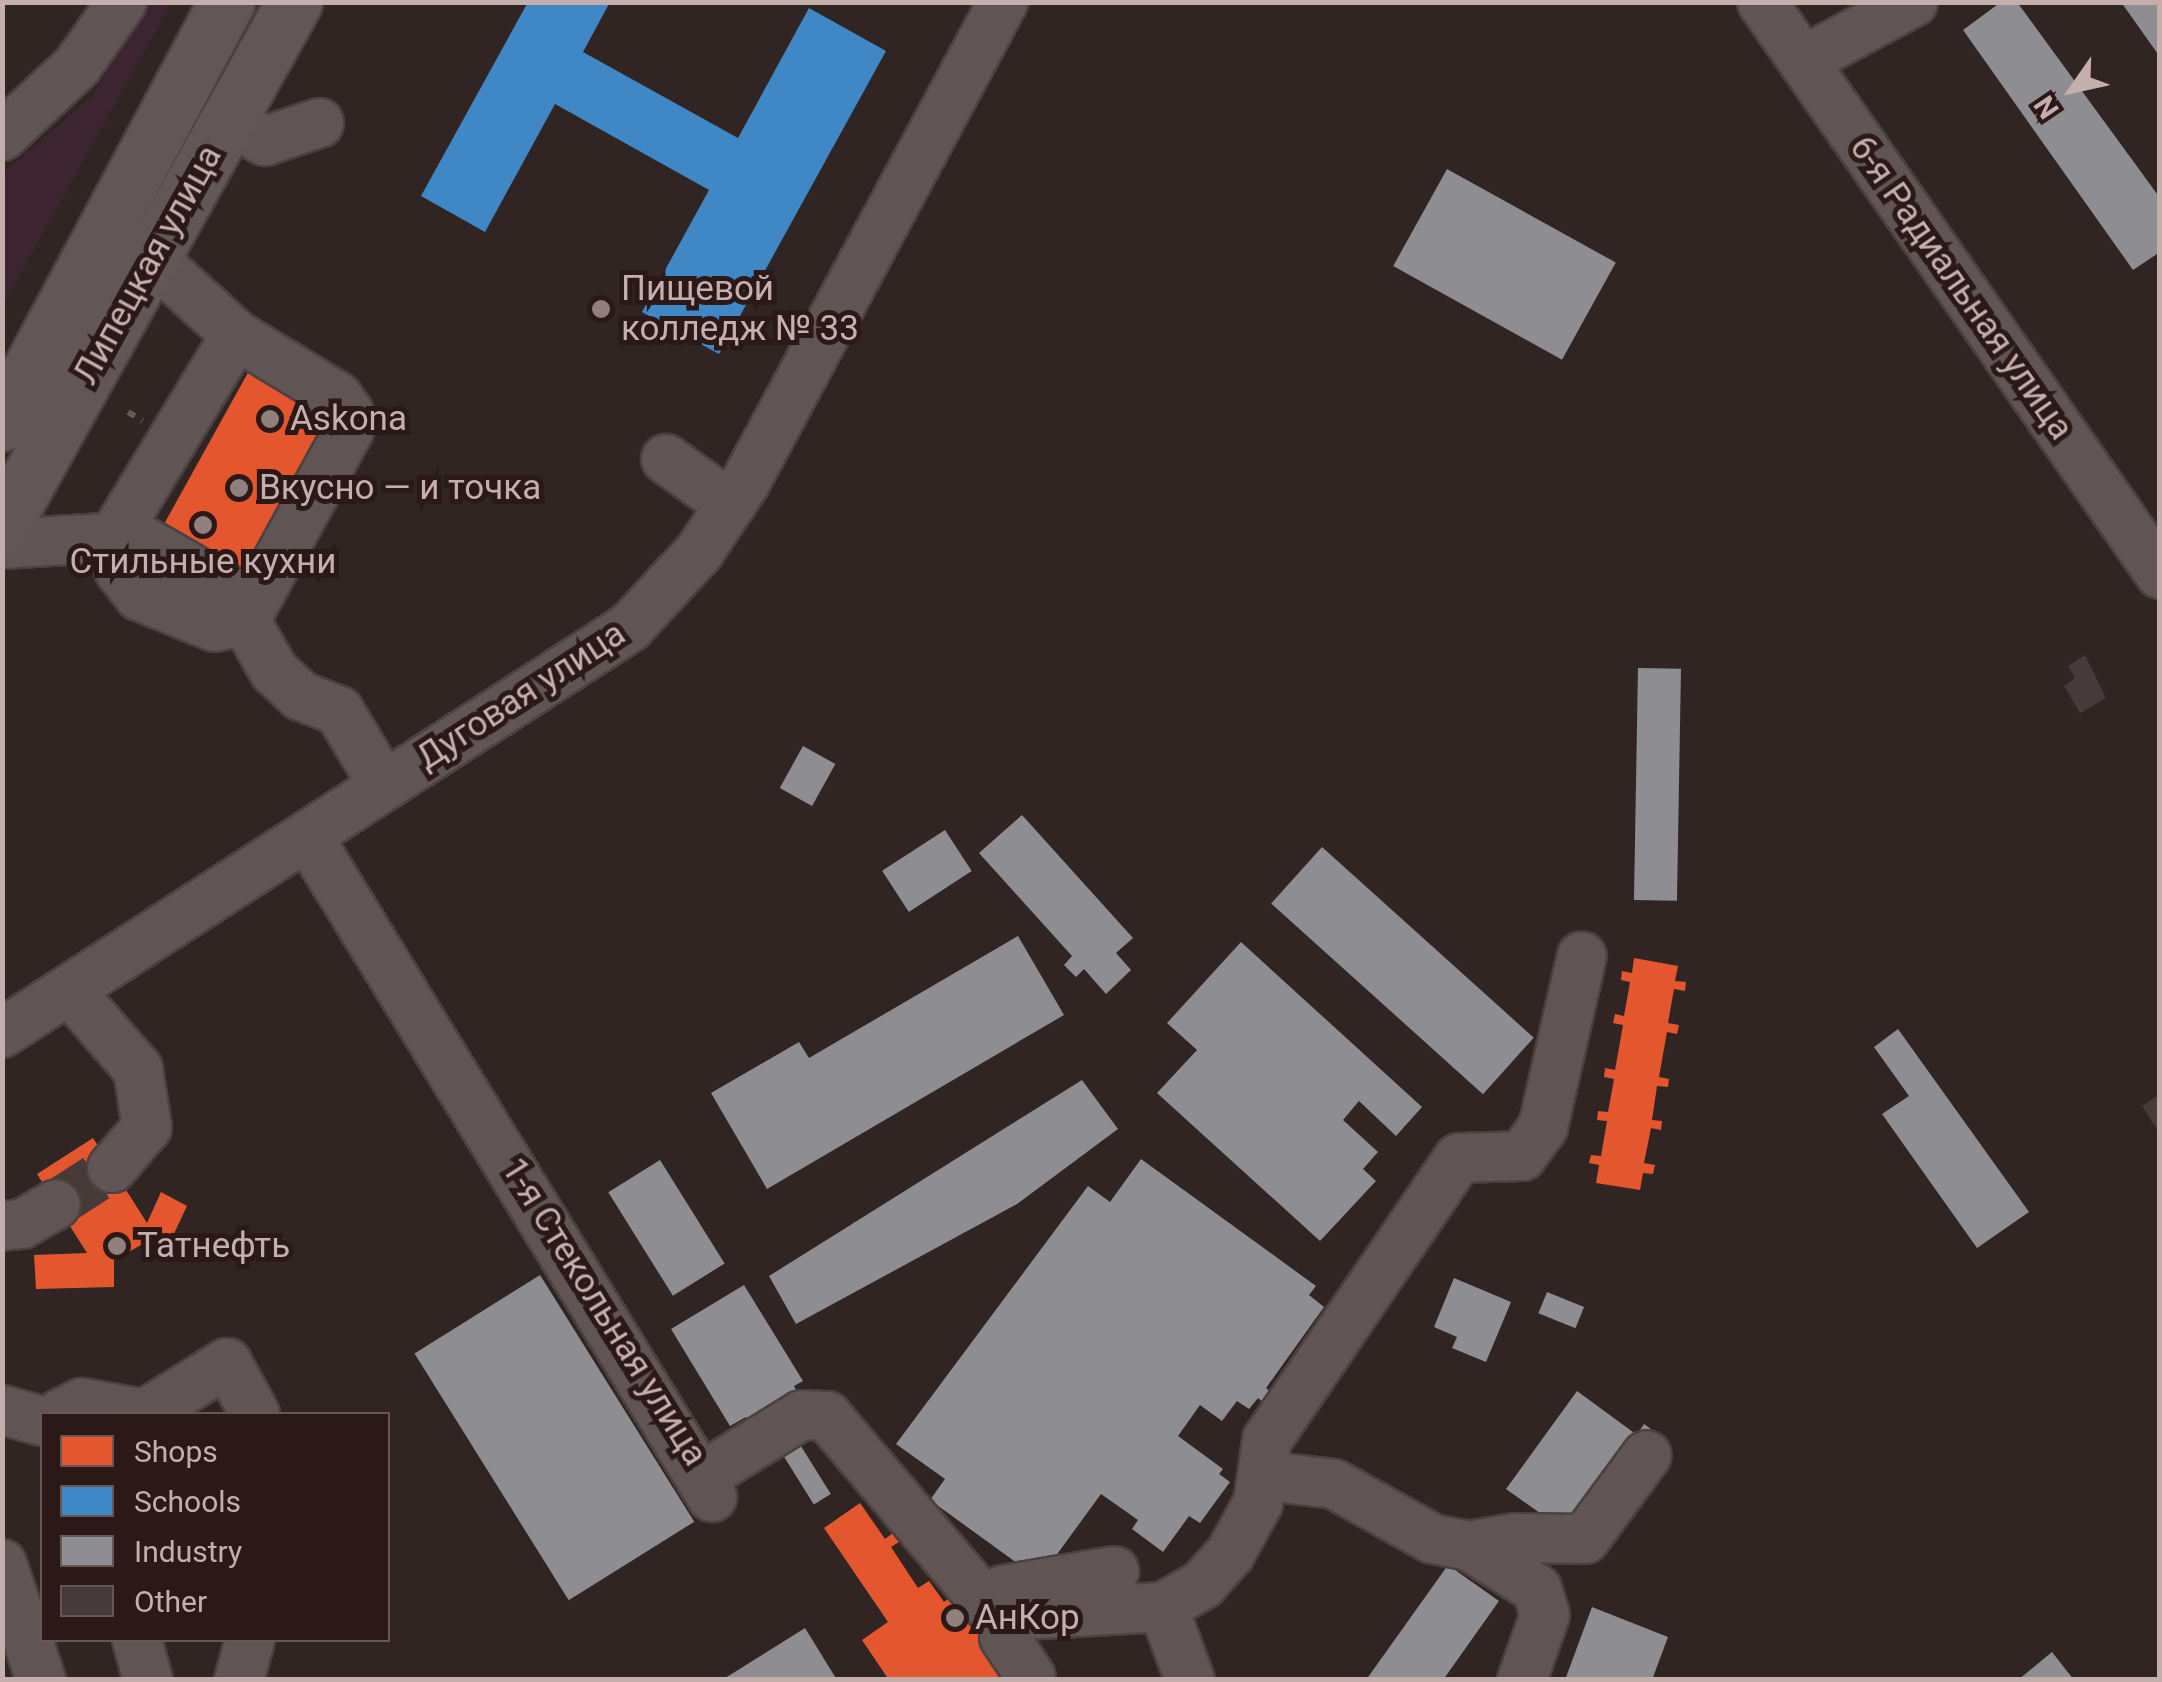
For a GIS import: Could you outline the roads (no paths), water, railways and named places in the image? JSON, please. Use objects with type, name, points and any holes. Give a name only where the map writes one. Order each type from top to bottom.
[{"type":"main road","name":"Липецкая улица","points":[[2,423],[227,2]]},
{"type":"main road","name":"Липецкая улица","points":[[2,527],[294,2]]},
{"type":"street","points":[[2,136],[76,66],[122,2]]},
{"type":"street","name":"Дуговая улица","points":[[2,1033],[630,627],[699,552],[730,505],[1003,2]]},
{"type":"street","name":"6-я Радиальная улица","points":[[1762,2],[2160,574]]},
{"type":"street","points":[[1803,61],[1913,2]]},
{"type":"street","points":[[229,120],[264,141],[319,122]]},
{"type":"street","points":[[152,258],[236,335],[338,397],[349,412],[349,430],[250,604],[215,627],[139,596],[119,570],[125,534],[236,335]]},
{"type":"street","points":[[666,459],[730,505]]},
{"type":"street","points":[[2,544],[125,534]]},
{"type":"street","points":[[250,604],[274,672],[301,696],[339,711],[384,786]]},
{"type":"street","name":"1-я Стекольная улица","points":[[308,836],[706,1488],[824,1402],[827,1416],[998,1611]]},
{"type":"street","points":[[998,1611],[1163,1606],[1202,1585],[1236,1575],[1266,1476],[1266,1440],[1459,1158],[1522,1156],[1543,1128],[1582,956]]},
{"type":"street","points":[[69,990],[138,1069],[147,1127],[112,1168]]},
{"type":"street","points":[[2,1226],[22,1224],[56,1204]]},
{"type":"street","points":[[148,1412],[227,1362],[254,1412]]},
{"type":"street","points":[[64,1412],[82,1403],[134,1412]]},
{"type":"street","points":[[2,1410],[40,1420]]},
{"type":"street","points":[[1266,1476],[1334,1484],[1433,1540],[1469,1546],[1515,1538],[1585,1539],[1647,1455]]},
{"type":"street","points":[[1469,1546],[1538,1588],[1545,1615],[1522,1680]]},
{"type":"street","points":[[2,1564],[41,1680]]},
{"type":"street","points":[[1031,1676],[1004,1637],[998,1611],[1004,1590],[1114,1571]]},
{"type":"street","points":[[1163,1606],[1190,1680]]},
{"type":"street","points":[[138,1642],[148,1680]]},
{"type":"street","points":[[238,1680],[249,1642]]},
{"type":"tunnel","points":[[56,1204],[112,1168]]},
{"type":"place","name":"Пищевой колледж № 33","points":[[601,309]]},
{"type":"place","name":"Askona","points":[[270,419]]},
{"type":"place","name":"Вкусно — и точка","points":[[239,488]]},
{"type":"place","name":"Стильные кухни","points":[[203,525]]},
{"type":"place","name":"Татнефть","points":[[117,1246]]},
{"type":"place","name":"АнКор","points":[[955,1618]]}]
